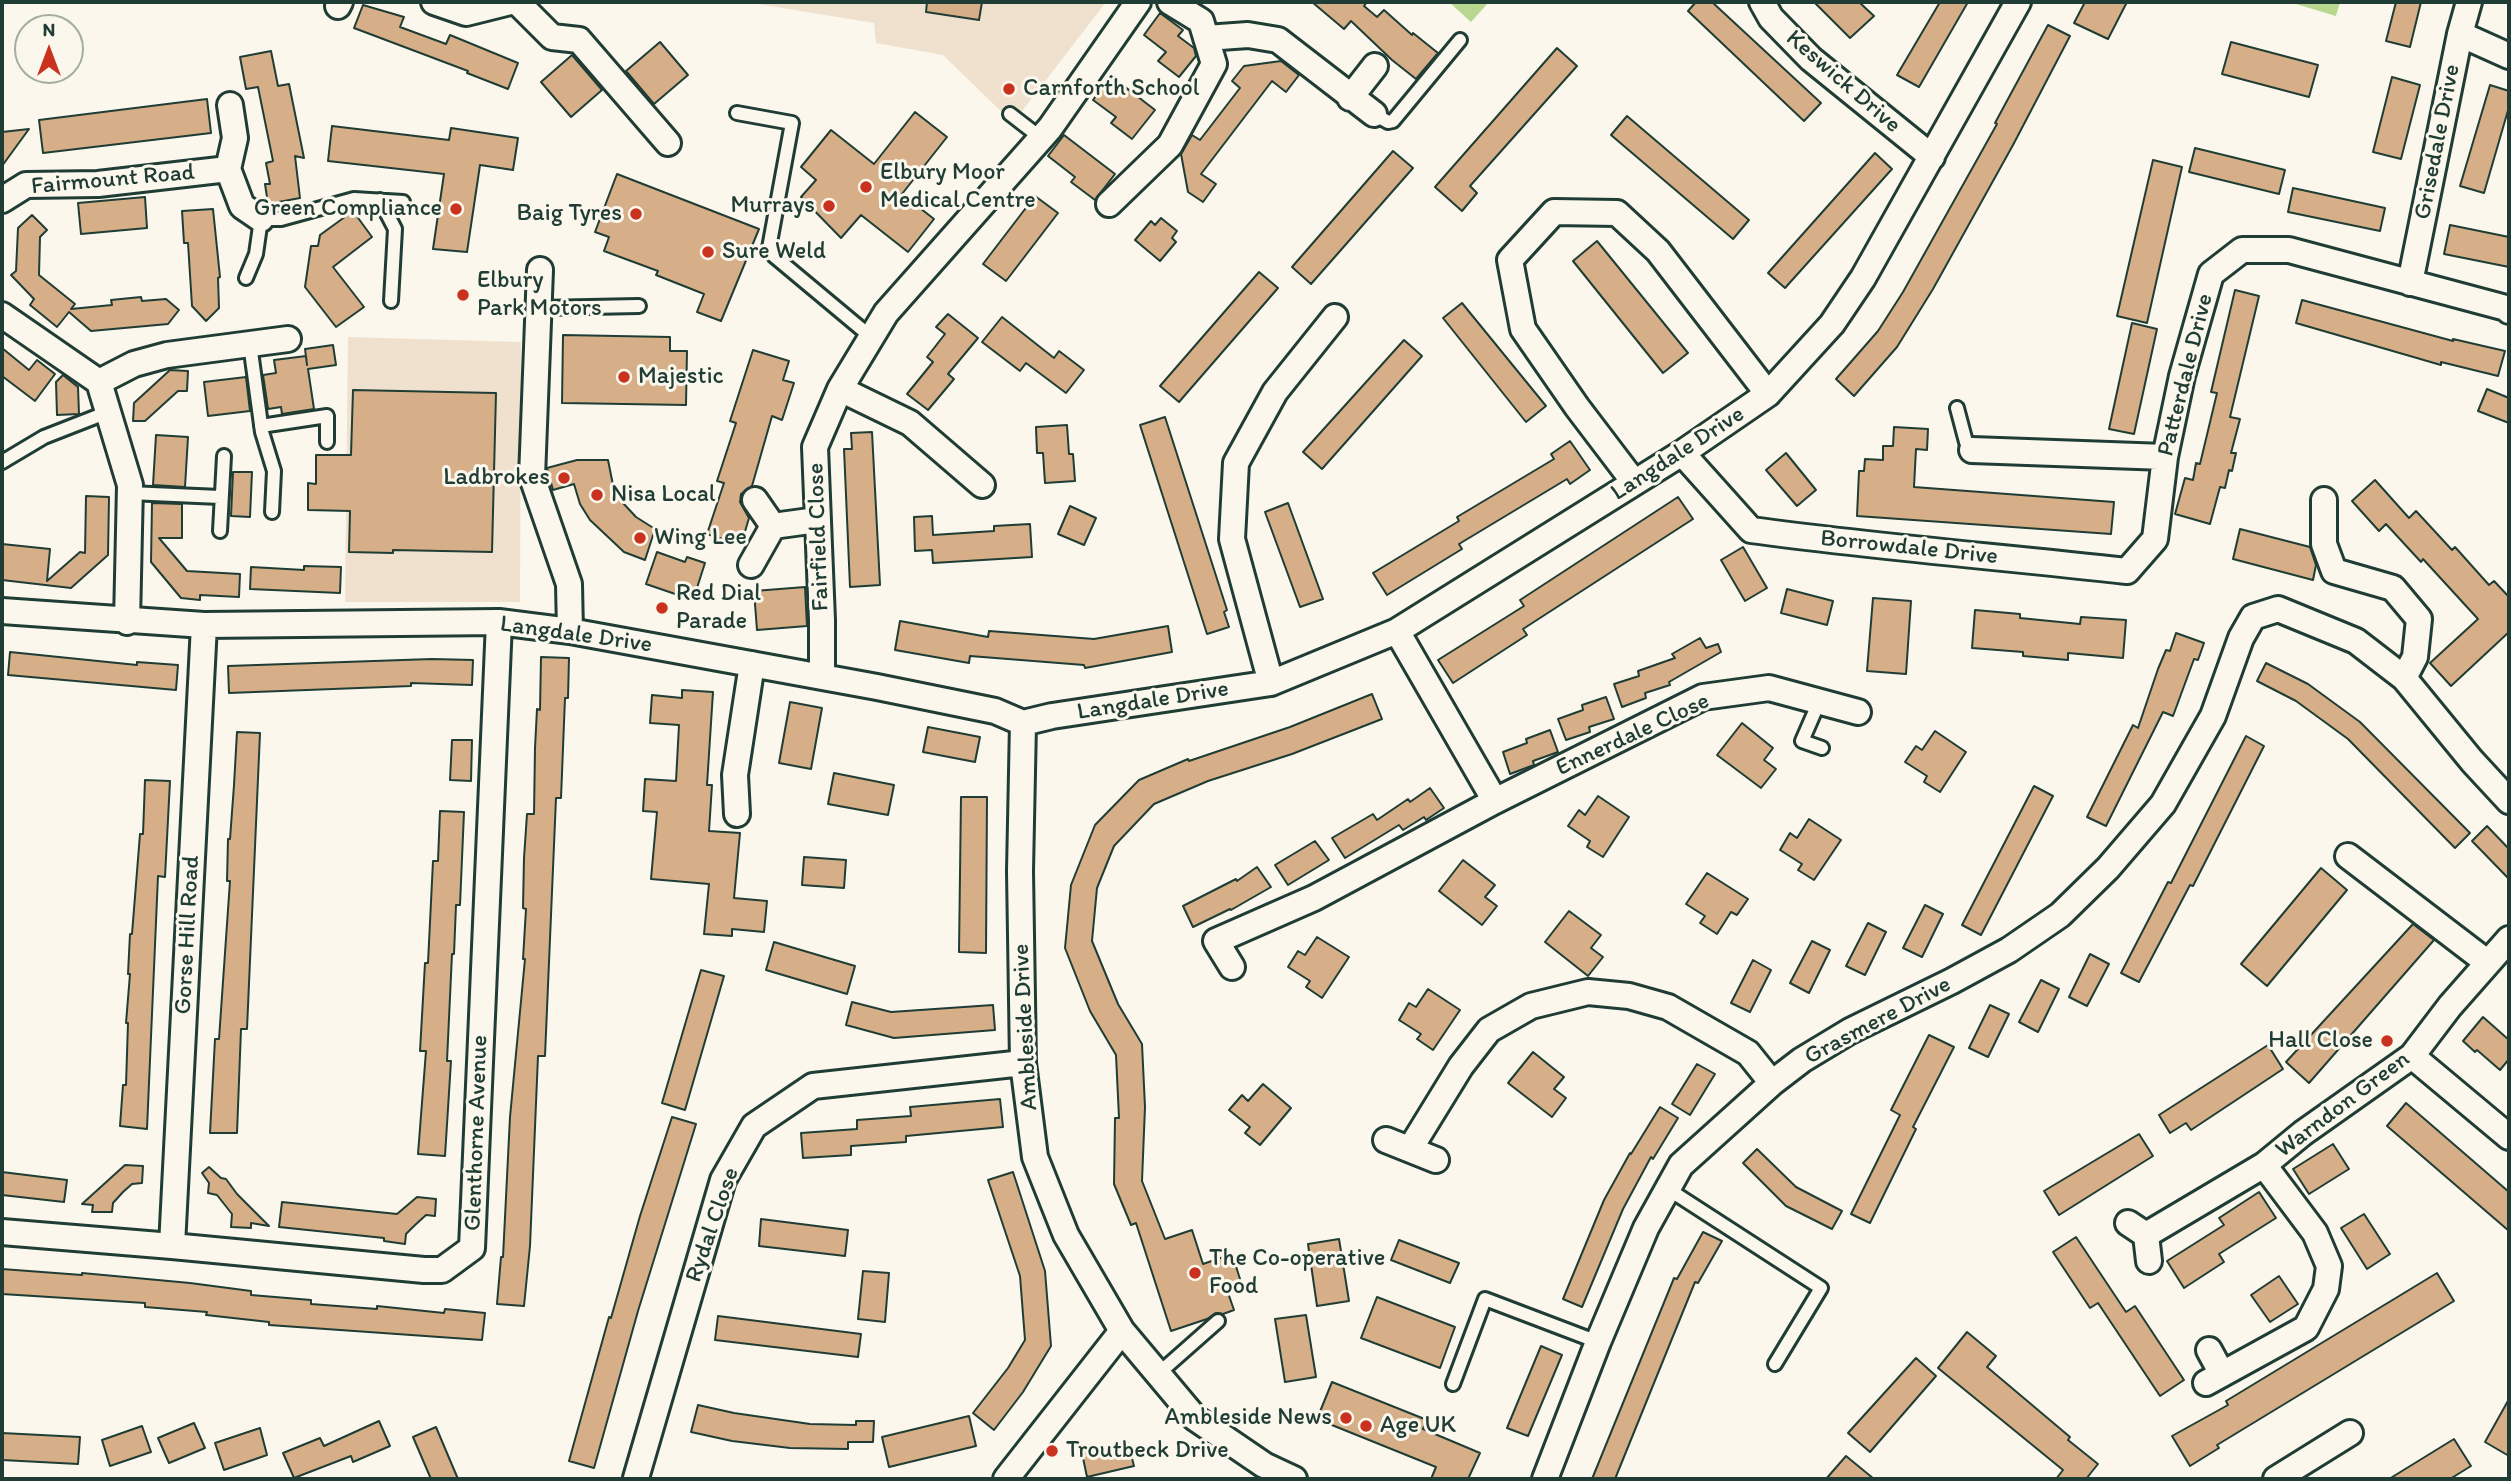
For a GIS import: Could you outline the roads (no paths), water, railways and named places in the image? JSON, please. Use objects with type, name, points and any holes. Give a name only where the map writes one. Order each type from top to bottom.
[{"type":"street","points":[[434,2],[466,13],[510,2]]},
{"type":"street","points":[[517,2],[552,37],[579,40],[668,143]]},
{"type":"street","name":"Fairfield Close","points":[[822,677],[815,447],[840,389],[886,313],[1041,138],[1138,2]]},
{"type":"street","points":[[1109,204],[1170,145],[1214,64],[1201,21],[1170,2]]},
{"type":"street","name":"Keswick Drive","points":[[1762,2],[1771,18],[1811,59],[1932,157]]},
{"type":"street","name":"Langdale Drive","points":[[2,611],[204,625],[499,622],[570,631],[822,677],[995,711],[1023,723],[1052,716],[1271,683],[1397,631],[1682,453],[1768,394],[1832,324],[1863,278],[2018,2]]},
{"type":"street","name":"Grisedale Drive","points":[[2410,283],[2460,34],[2469,2]]},
{"type":"street","points":[[2460,34],[2509,56]]},
{"type":"street","points":[[1206,38],[1248,35],[1278,40],[1374,114]]},
{"type":"street","points":[[1350,98],[1374,66]]},
{"type":"street","name":"Fairmount Road","points":[[230,105],[235,138],[228,169],[242,206],[261,219]]},
{"type":"street","name":"Fairmount Road","points":[[2,200],[26,185],[97,184],[228,169]]},
{"type":"street","points":[[1634,482],[1522,329],[1510,260],[1554,212],[1617,214],[1658,251],[1768,394]]},
{"type":"street","name":"Patterdale Drive","points":[[2155,539],[2165,457],[2182,376],[2211,274],[2242,250],[2289,250],[2509,311]]},
{"type":"street","points":[[540,271],[533,477],[569,584],[570,631]]},
{"type":"street","points":[[2,316],[99,382],[130,485],[127,621]]},
{"type":"street","points":[[1271,683],[1232,540],[1236,463],[1275,392],[1335,317]]},
{"type":"street","points":[[99,382],[134,364],[167,355],[288,339]]},
{"type":"street","points":[[840,389],[910,423],[982,485]]},
{"type":"street","points":[[1972,450],[2165,457]]},
{"type":"street","name":"Borrowdale Drive","points":[[1682,453],[1751,530],[1867,545],[2127,571],[2155,539]]},
{"type":"street","points":[[755,500],[773,526]]},
{"type":"street","points":[[2324,500],[2324,544],[2334,571],[2393,588],[2419,619],[2415,657],[2404,678],[2472,761],[2509,801]]},
{"type":"street","points":[[773,526],[817,520]]},
{"type":"street","points":[[751,565],[773,526]]},
{"type":"street","name":"Grasmere Drive","points":[[1545,1479],[1646,1228],[1681,1165],[1772,1083],[1802,1060],[1850,1031],[2009,950],[2060,915],[2108,868],[2163,804],[2213,716],[2241,638],[2253,617],[2278,609],[2356,641],[2404,678]]},
{"type":"street","name":"Glenthorne Avenue","points":[[2,1232],[172,1245],[424,1270],[442,1270],[472,1248],[499,622]]},
{"type":"street","name":"Gorse Hill Road","points":[[172,1245],[204,625]]},
{"type":"street","points":[[1397,631],[1495,801]]},
{"type":"street","points":[[737,814],[735,775],[752,664]]},
{"type":"street","name":"Ennerdale Close","points":[[1232,967],[1216,941],[1314,898],[1495,801],[1703,696],[1769,688],[1858,712]]},
{"type":"street","name":"Ambleside Drive","points":[[1023,723],[1020,871],[1023,1063],[1035,1157],[1066,1235],[1122,1331],[1195,1418],[1264,1465],[1294,1479]]},
{"type":"street","points":[[2348,856],[2488,963]]},
{"type":"street","name":"Warndon Green","points":[[2149,1261],[2137,1229],[2264,1165],[2303,1133],[2412,1056],[2450,1006],[2509,939]]},
{"type":"street","points":[[1410,1150],[1461,1066],[1489,1030],[1531,1006],[1588,992],[1629,996],[1668,1007],[1748,1053],[1772,1083]]},
{"type":"street","points":[[2412,1056],[2509,1135]]},
{"type":"street","name":"Rydal Close","points":[[636,1478],[723,1180],[754,1126],[813,1086],[1023,1063]]},
{"type":"street","points":[[1386,1140],[1436,1160]]},
{"type":"street","points":[[2209,1350],[2214,1379],[2306,1328],[2326,1289],[2329,1266],[2315,1233],[2264,1165]]},
{"type":"street","points":[[1006,1479],[1122,1331]]},
{"type":"street","points":[[2276,1479],[2350,1433]]},
{"type":"lane","points":[[1374,114],[1388,122],[1393,121],[1460,40]]},
{"type":"lane","points":[[737,113],[792,123],[769,248],[774,256],[871,337]]},
{"type":"lane","points":[[1010,114],[1041,138]]},
{"type":"lane","points":[[246,278],[256,254],[261,219],[281,219],[354,200],[403,202]]},
{"type":"lane","points":[[380,200],[395,229],[390,301]]},
{"type":"lane","points":[[540,308],[639,306]]},
{"type":"lane","points":[[250,344],[261,426],[274,471],[272,512]]},
{"type":"lane","points":[[1957,408],[1966,442],[1972,450]]},
{"type":"lane","points":[[2,462],[44,437],[108,412]]},
{"type":"lane","points":[[261,426],[327,416],[327,442]]},
{"type":"lane","points":[[220,531],[224,456]]},
{"type":"lane","points":[[129,493],[220,497]]},
{"type":"lane","points":[[1819,702],[1801,741],[1822,748]]},
{"type":"lane","points":[[1668,1189],[1821,1288],[1775,1364]]},
{"type":"lane","points":[[1453,1384],[1485,1299],[1598,1342]]},
{"type":"lane","points":[[1158,1374],[1218,1321]]},
{"type":"place","name":"Carnforth School","points":[[1009,89]]},
{"type":"place","name":"Elbury Moor Medical Centre","points":[[866,187]]},
{"type":"place","name":"Murrays","points":[[829,206]]},
{"type":"place","name":"Green Compliance","points":[[456,209]]},
{"type":"place","name":"Baig Tyres","points":[[636,214]]},
{"type":"place","name":"Sure Weld","points":[[708,252]]},
{"type":"place","name":"Elbury Park Motors","points":[[463,295]]},
{"type":"place","name":"Majestic","points":[[624,377]]},
{"type":"place","name":"Ladbrokes","points":[[564,478]]},
{"type":"place","name":"Nisa Local","points":[[597,495]]},
{"type":"place","name":"Wing Lee","points":[[640,538]]},
{"type":"place","name":"Red Dial Parade","points":[[662,608]]},
{"type":"place","name":"Hall Close","points":[[2387,1041]]},
{"type":"place","name":"The Co-operative Food","points":[[1195,1273]]},
{"type":"place","name":"Ambleside News","points":[[1346,1418]]},
{"type":"place","name":"Age UK","points":[[1366,1426]]},
{"type":"place","name":"Troutbeck Drive","points":[[1052,1451]]}]
